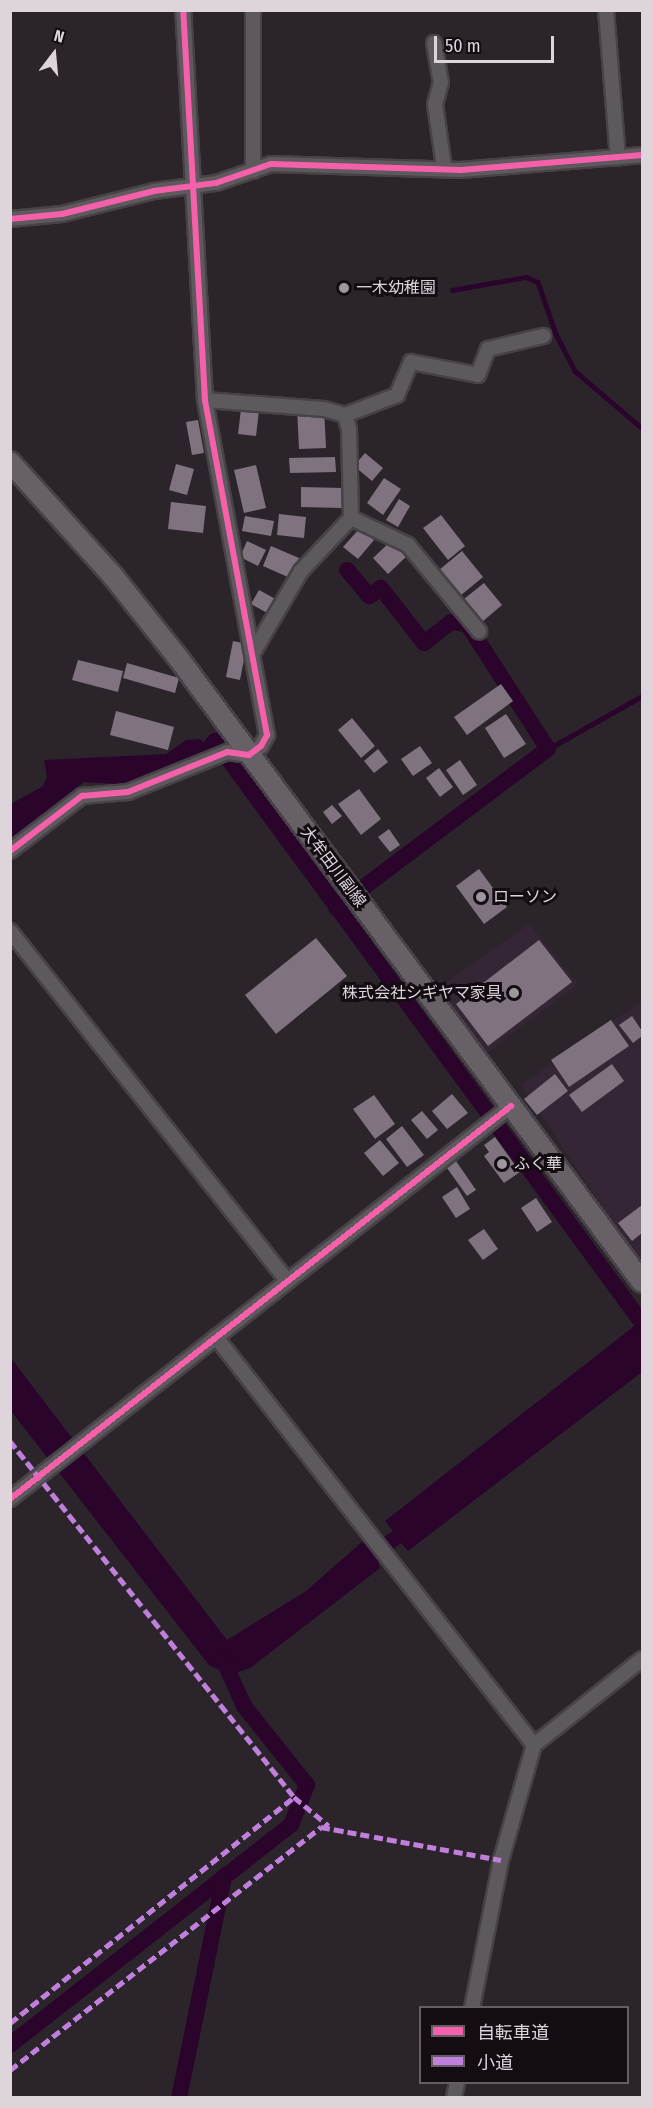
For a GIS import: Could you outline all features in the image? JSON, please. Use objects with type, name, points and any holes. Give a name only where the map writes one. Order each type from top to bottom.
[{"type":"main road","name":"大牟田川副線","points":[[10,462],[113,576],[642,1282]]},
{"type":"street","points":[[10,851],[82,796],[128,792],[227,752],[249,756],[261,746],[267,735],[254,651],[205,400],[191,186],[183,10]]},
{"type":"street","points":[[253,171],[254,10]]},
{"type":"street","points":[[606,10],[618,158]]},
{"type":"street","points":[[434,43],[441,82],[435,105],[444,167]]},
{"type":"street","points":[[10,219],[62,214],[191,186],[216,183],[271,164],[495,169],[642,155]]},
{"type":"street","points":[[205,400],[256,406],[301,406],[345,415],[397,395],[411,362],[478,375],[488,349],[543,336]]},
{"type":"street","points":[[254,651],[301,571],[351,518],[349,429],[345,415]]},
{"type":"street","points":[[351,518],[408,544],[479,632]]},
{"type":"street","points":[[10,931],[287,1281]]},
{"type":"street","points":[[10,1499],[50,1465],[511,1106]]},
{"type":"street","points":[[216,1337],[534,1746]]},
{"type":"street","points":[[472,2006],[501,1860],[534,1746],[642,1659]]},
{"type":"shaded area","points":[[200,739],[214,753],[133,785],[84,782],[11,839],[11,804],[43,786],[47,777],[44,760],[166,754],[186,740]]},
{"type":"shaded area","name":"株式会社シギヤマ家具","points":[[529,924],[578,984],[486,1053],[435,990]]},
{"type":"shaded area","points":[[642,1001],[642,1267],[521,1085]]},
{"type":"shaded area","points":[[642,1320],[642,1372],[408,1551],[401,1543],[378,1562],[380,1568],[250,1668],[229,1675],[209,1665],[11,1411],[10,1357],[227,1640],[306,1591],[363,1541],[368,1547],[393,1531],[385,1521]]},
{"type":"building","points":[[324,407],[326,448],[299,449],[297,408]]},
{"type":"building","points":[[241,409],[259,411],[256,436],[238,434]]},
{"type":"building","points":[[198,420],[204,453],[192,455],[186,422]]},
{"type":"building","points":[[365,453],[383,468],[372,481],[354,466]]},
{"type":"building","points":[[335,457],[336,472],[290,473],[289,458]]},
{"type":"building","points":[[176,464],[194,469],[187,495],[169,490]]},
{"type":"building","points":[[256,465],[266,508],[244,513],[234,470]]},
{"type":"building","points":[[384,478],[401,489],[383,515],[367,503]]},
{"type":"building","points":[[301,487],[342,488],[342,508],[301,507]]},
{"type":"building","points":[[399,499],[410,506],[398,527],[386,520]]},
{"type":"building","points":[[171,502],[206,506],[203,533],[168,529]]},
{"type":"building","points":[[279,514],[306,517],[304,538],[277,535]]},
{"type":"building","points":[[441,515],[465,546],[448,560],[423,528]]},
{"type":"building","points":[[245,516],[274,521],[271,536],[242,531]]},
{"type":"building","points":[[360,528],[374,540],[358,559],[343,547]]},
{"type":"building","points":[[393,539],[408,555],[388,574],[373,558]]},
{"type":"building","points":[[247,541],[266,550],[258,566],[240,557]]},
{"type":"building","points":[[271,546],[299,558],[290,578],[263,566]]},
{"type":"building","points":[[462,551],[483,577],[460,596],[439,570]]},
{"type":"building","points":[[484,583],[502,605],[482,622],[464,599]]},
{"type":"building","points":[[259,590],[279,601],[271,615],[251,604]]},
{"type":"building","points":[[233,641],[247,644],[240,680],[226,677]]},
{"type":"building","points":[[78,660],[123,671],[118,692],[72,680]]},
{"type":"building","points":[[127,663],[179,678],[175,693],[123,678]]},
{"type":"building","points":[[501,684],[513,701],[467,735],[454,717]]},
{"type":"building","points":[[116,711],[174,727],[168,750],[110,735]]},
{"type":"building","points":[[506,714],[526,744],[504,758],[485,728]]},
{"type":"building","points":[[352,718],[375,746],[361,758],[338,730]]},
{"type":"building","points":[[420,746],[432,763],[413,776],[401,759]]},
{"type":"building","points":[[378,749],[388,762],[374,773],[364,761]]},
{"type":"building","points":[[460,760],[477,785],[463,795],[446,770]]},
{"type":"building","points":[[439,768],[453,787],[440,797],[426,778]]},
{"type":"building","points":[[359,789],[381,819],[361,835],[338,804]]},
{"type":"building","points":[[332,805],[342,816],[332,824],[323,812]]},
{"type":"building","points":[[389,829],[400,845],[390,852],[378,837]]},
{"type":"building","name":"ローソン","points":[[479,869],[507,907],[484,924],[456,886]]},
{"type":"building","points":[[316,938],[347,976],[276,1034],[245,995]]},
{"type":"building","name":"株式会社シギヤマ家具","points":[[539,940],[572,982],[488,1046],[456,1004]]},
{"type":"building","points":[[632,1016],[642,1031],[642,1036],[633,1043],[619,1025]]},
{"type":"building","points":[[611,1020],[629,1046],[569,1087],[551,1060]]},
{"type":"building","points":[[612,1064],[624,1081],[582,1112],[569,1095]]},
{"type":"building","points":[[555,1074],[568,1091],[537,1115],[524,1099]]},
{"type":"building","points":[[452,1094],[468,1113],[447,1129],[432,1111]]},
{"type":"building","points":[[374,1095],[395,1124],[375,1139],[353,1109]]},
{"type":"building","points":[[422,1111],[438,1130],[427,1139],[411,1120]]},
{"type":"building","points":[[402,1126],[424,1155],[407,1167],[386,1139]]},
{"type":"building","name":"ふく華","points":[[495,1137],[520,1172],[504,1183],[484,1156],[489,1152],[484,1145]]},
{"type":"building","points":[[380,1140],[399,1163],[383,1176],[364,1153]]},
{"type":"building","points":[[456,1161],[476,1190],[467,1196],[447,1168]]},
{"type":"building","points":[[457,1187],[470,1209],[456,1218],[442,1197]]},
{"type":"building","points":[[536,1198],[552,1222],[537,1232],[521,1208]]},
{"type":"building","points":[[642,1205],[642,1233],[632,1241],[618,1223]]},
{"type":"building","points":[[484,1229],[498,1249],[483,1260],[468,1240]]},
{"type":"waterway","points":[[452,290],[526,277],[538,282],[556,334],[575,371],[642,428]]},
{"type":"waterway","points":[[336,908],[548,749],[467,624],[451,622],[424,643],[381,588],[369,596],[347,570]]},
{"type":"waterway","points":[[548,749],[642,696]]},
{"type":"waterway","points":[[210,747],[215,741],[642,1323]]},
{"type":"waterway","points":[[10,2045],[291,1825],[307,1785],[244,1706],[223,1659]]},
{"type":"waterway","points":[[179,2098],[224,1877]]},
{"type":"marked path","points":[[10,1441],[294,1797],[329,1826]]},
{"type":"marked path","points":[[10,2023],[294,1797]]},
{"type":"marked path","points":[[10,2070],[321,1827],[501,1860]]},
{"type":"cycle path","points":[[10,851],[82,796],[128,792],[227,752],[249,755],[261,746],[267,735],[205,400],[183,10]]},
{"type":"cycle path","points":[[10,219],[62,214],[154,191],[216,183],[271,164],[461,170],[642,155]]},
{"type":"cycle path","points":[[10,1499],[511,1106]]},
{"type":"place","name":"一木幼稚園","points":[[344,288]]},
{"type":"place","name":"ローソン","points":[[481,897]]},
{"type":"place","name":"株式会社シギヤマ家具","points":[[514,993]]},
{"type":"place","name":"ふく華","points":[[502,1164]]}]
